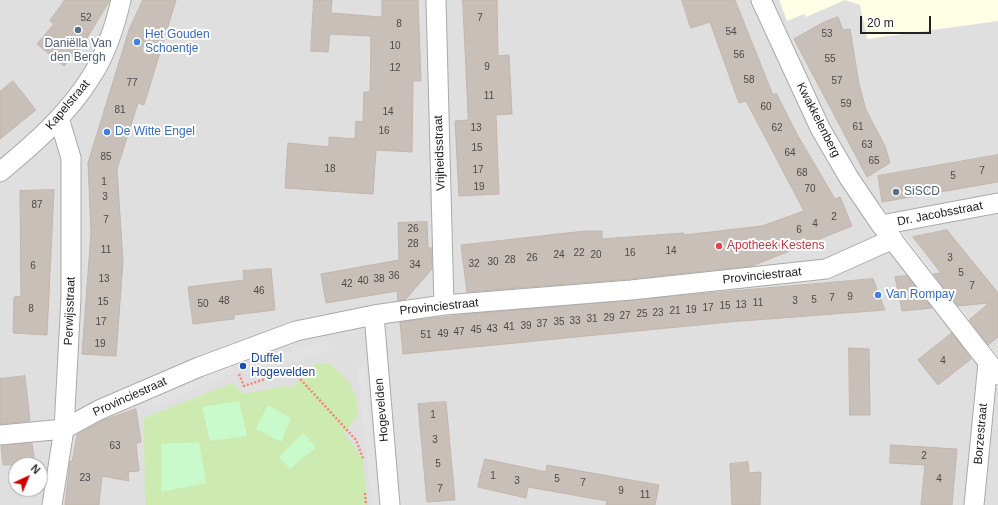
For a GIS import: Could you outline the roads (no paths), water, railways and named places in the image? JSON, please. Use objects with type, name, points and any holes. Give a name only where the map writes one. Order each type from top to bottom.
[{"type":"street","name":"Kapelstraat","points":[[0,172],[32,146],[59,118],[92,77],[115,26],[122,0]]},
{"type":"street","name":"Vrijheidsstraat","points":[[436,0],[444,305]]},
{"type":"street","name":"Kwakkelenberg","points":[[761,0],[820,128],[849,178],[887,232],[993,369]]},
{"type":"street","name":"Perwijsstraat","points":[[52,505],[64,429],[71,298],[71,158],[59,118]]},
{"type":"street","name":"Dr. Jacobsstraat","points":[[887,232],[998,202]]},
{"type":"street","name":"Provinciestraat","points":[[0,435],[64,429],[99,410],[232,355],[296,331],[374,315],[444,305],[631,290],[826,269],[887,232]]},
{"type":"street","name":"Hogevelden","points":[[374,315],[390,505]]},
{"type":"street","name":"Borzestraat","points":[[974,505],[993,369]]},
{"type":"place","name":"Daniëlla Van den Bergh","points":[[78,30]]},
{"type":"place","name":"Het Gouden Schoentje","points":[[137,42]]},
{"type":"place","name":"De Witte Engel","points":[[107,132]]},
{"type":"place","name":"SiSCD","points":[[896,192]]},
{"type":"place","name":"Apotheek Kestens","points":[[719,246]]},
{"type":"place","name":"Van Rompay","points":[[878,295]]},
{"type":"place","name":"Duffel Hogevelden","points":[[243,366]]}]
